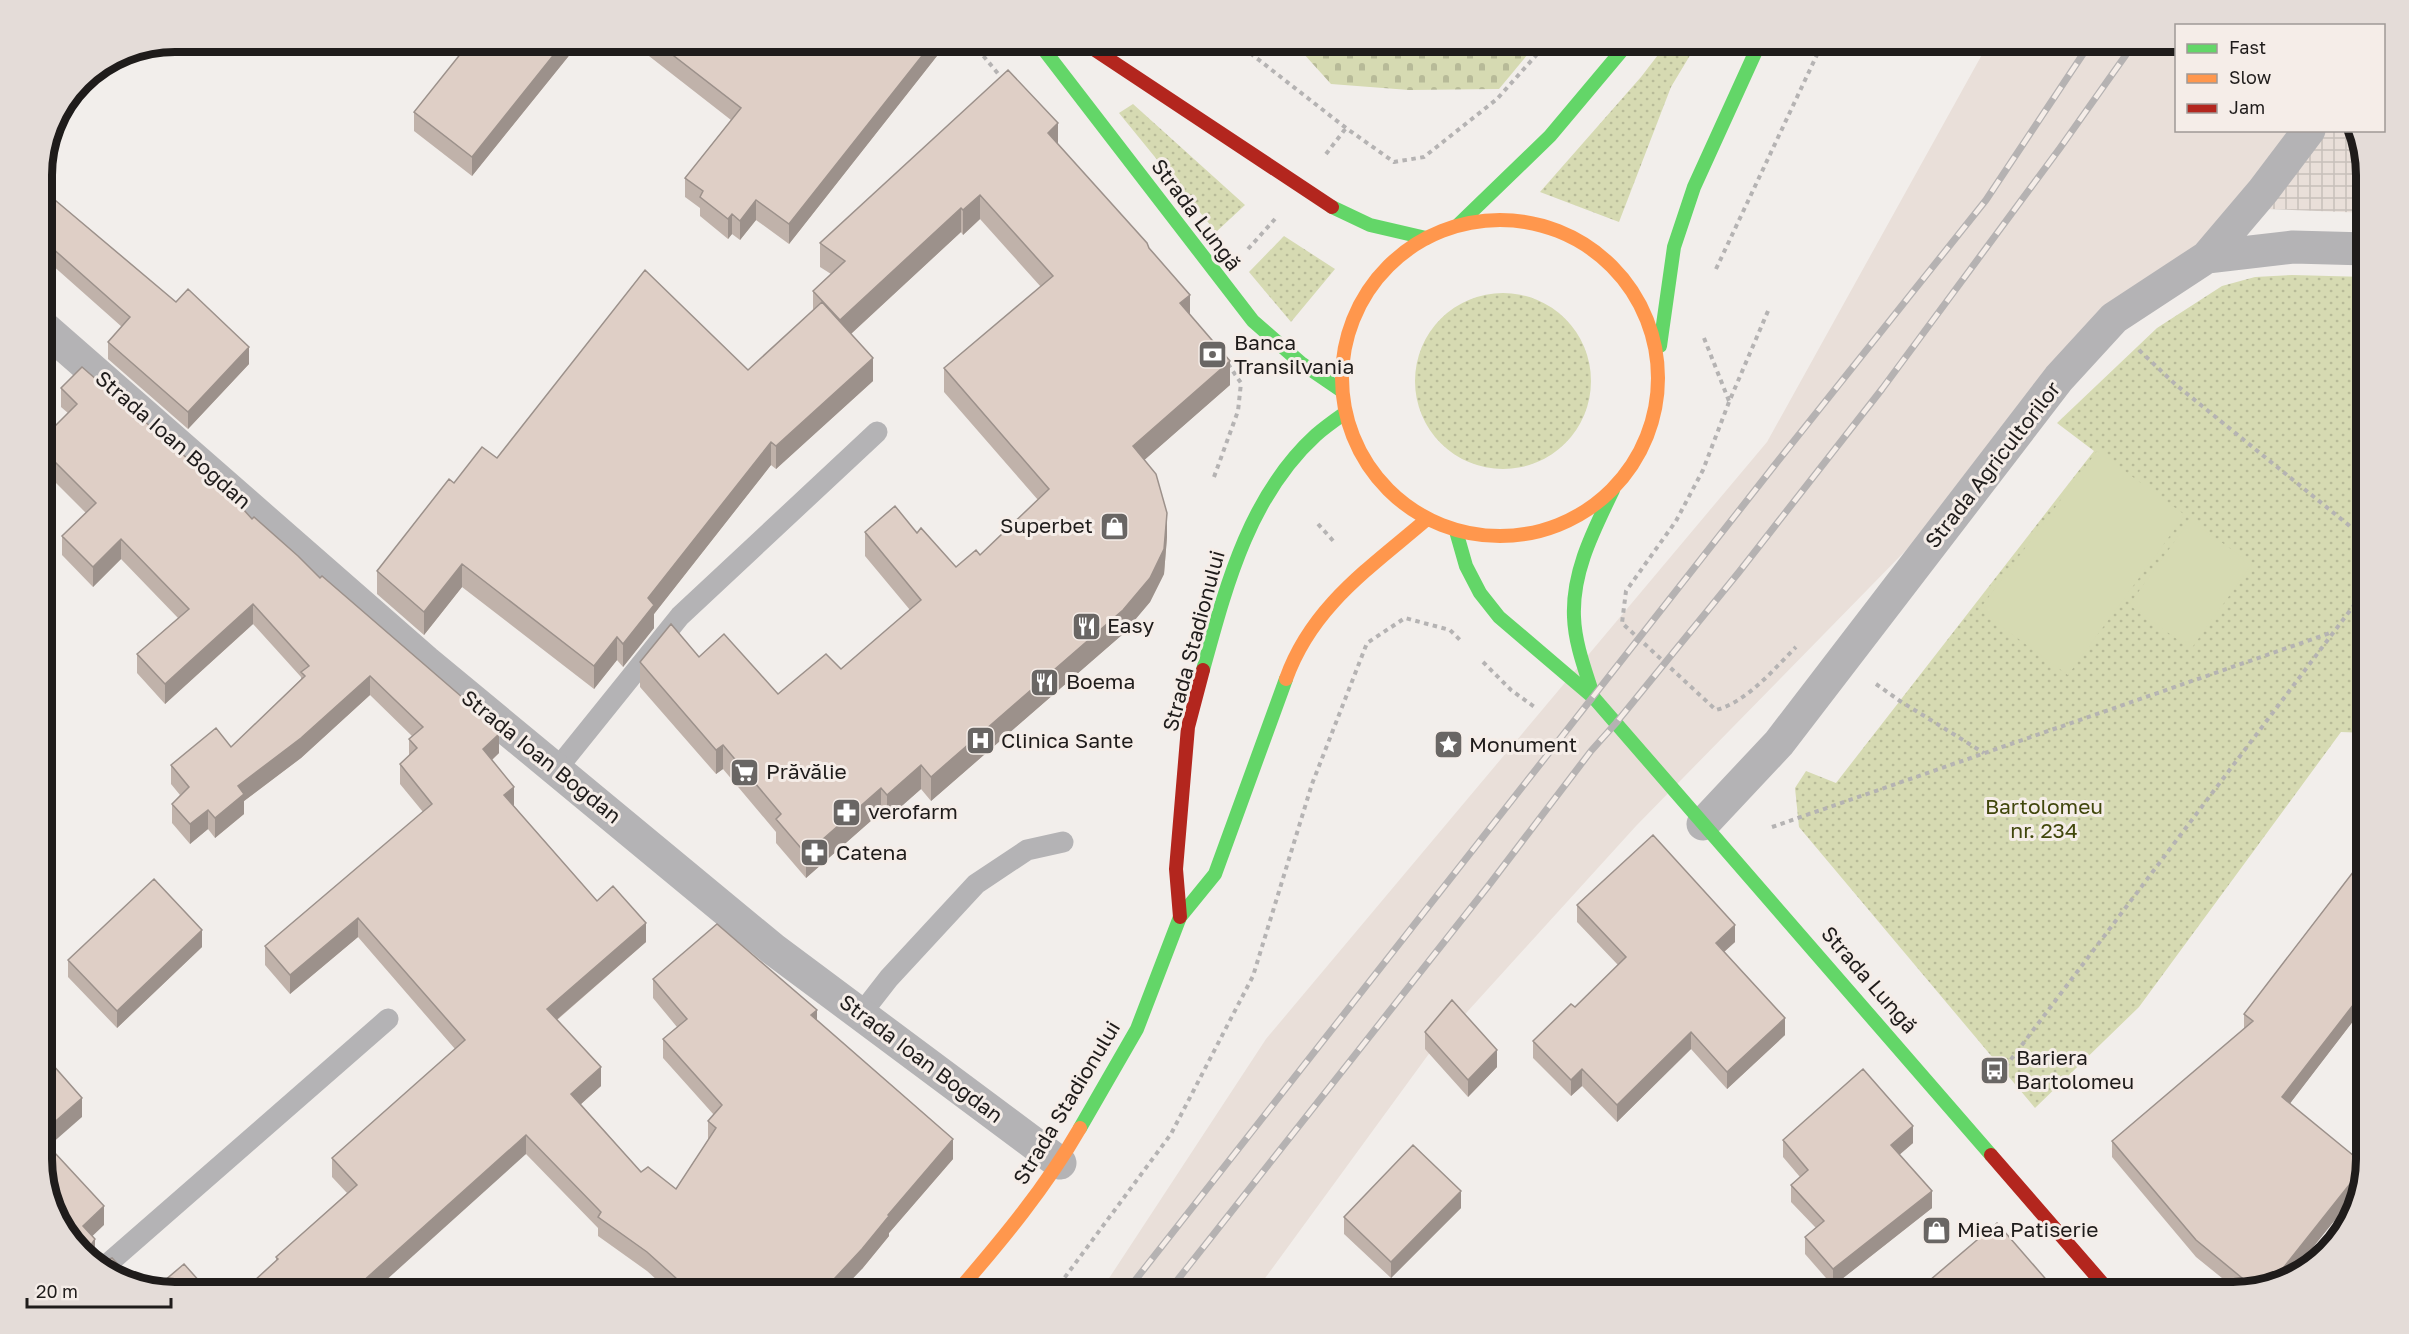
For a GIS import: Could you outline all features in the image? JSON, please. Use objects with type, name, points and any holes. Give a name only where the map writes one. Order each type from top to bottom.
[{"type":"main road","name":"Strada Lungă","points":[[1046,52],[1253,321],[1301,363],[1342,391]]},
{"type":"main road","points":[[1098,52],[1338,211],[1370,225],[1426,238]]},
{"type":"main road","points":[[1458,225],[1550,136],[1621,52]]},
{"type":"main road","points":[[1658,359],[1649,322],[1631,287],[1605,258],[1572,236],[1536,223],[1497,219],[1458,225],[1426,238],[1395,259],[1371,286],[1353,319],[1343,354],[1342,391],[1345,413],[1356,446],[1374,476],[1398,500],[1427,519],[1456,531],[1490,537],[1523,535],[1556,526],[1587,511],[1613,490],[1641,452],[1657,407],[1658,359],[1674,247],[1694,187],[1755,52]]},
{"type":"main road","name":"Strada Stadionului","points":[[1180,916],[1176,869],[1188,727],[1227,583],[1242,544],[1267,496],[1294,458],[1316,435],[1345,413]]},
{"type":"main road","name":"Strada Lungă","points":[[1594,698],[1578,644],[1574,616],[1575,587],[1584,553],[1613,490]]},
{"type":"main road","name":"Strada Stadionului","points":[[966,1282],[999,1244],[1060,1163],[1137,1029],[1180,916],[1215,874],[1289,670],[1309,630],[1338,595],[1427,519]]},
{"type":"main road","name":"Strada Lungă","points":[[1456,531],[1466,566],[1480,593],[1499,617],[1594,698],[2101,1282]]},
{"type":"street","points":[[2207,257],[2263,191],[2307,132]]},
{"type":"street","name":"Strada Agricultorilor","points":[[1703,824],[1779,743],[2067,369],[2114,318],[2207,257],[2293,247],[2356,249]]},
{"type":"street","name":"Strada Ioan Bogdan","points":[[53,336],[426,662],[773,949],[1060,1163]]},
{"type":"lane","points":[[556,770],[680,616],[877,432]]},
{"type":"lane","points":[[861,1014],[889,978],[976,884],[1028,850],[1063,842]]},
{"type":"lane","points":[[109,1262],[388,1019]]},
{"type":"path","points":[[1249,52],[1346,129],[1394,162],[1424,158],[1497,99],[1539,52]]},
{"type":"path","points":[[1714,272],[1818,52]]},
{"type":"path","points":[[1768,311],[1703,470],[1676,521],[1626,591],[1622,623],[1716,710],[1731,705],[1768,676],[1806,637],[1899,701],[1984,753]]},
{"type":"path","points":[[1703,336],[1729,402]]},
{"type":"path","points":[[2137,348],[2175,384],[2356,531]]},
{"type":"path","points":[[1214,477],[1238,411],[1241,383],[1221,354]]},
{"type":"path","points":[[1318,524],[1339,547]]},
{"type":"path","points":[[2000,1074],[2356,603]]},
{"type":"path","points":[[1061,1282],[1170,1134],[1253,976],[1312,784],[1367,643],[1405,618],[1450,630],[1465,645]]},
{"type":"path","points":[[1772,826],[2334,632]]},
{"type":"path","points":[[1480,660],[1510,690],[1539,710]]},
{"type":"shaded area","points":[[1983,52],[2175,52],[2175,132],[2300,132],[2241,208],[1636,826],[1428,1055],[1262,1282],[1107,1282],[1266,1039],[1767,442]]},
{"type":"shaded area","points":[[2300,132],[2348,132],[2356,167],[2356,213],[2241,208]]},
{"type":"green space","points":[[1302,52],[1530,52],[1499,89],[1409,90],[1331,84]]},
{"type":"green space","points":[[1660,52],[1692,52],[1671,87],[1619,222],[1540,192]]},
{"type":"green space","points":[[1133,104],[1245,205],[1216,232],[1119,113]]},
{"type":"green space","points":[[1284,236],[1335,269],[1291,322],[1249,272]]},
{"type":"green space","name":"Bartolomeu nr. 234","points":[[2292,275],[2356,277],[2356,733],[2341,732],[2139,1007],[2035,1108],[1799,827],[1795,788],[1806,771],[1836,783],[2094,451],[2057,423],[2157,328],[2222,286],[2255,277]]},
{"type":"green space","points":[[1503,293],[1537,300],[1552,308],[1565,319],[1576,332],[1584,347],[1591,381],[1584,415],[1576,430],[1565,443],[1552,454],[1537,462],[1503,469],[1469,462],[1454,454],[1441,443],[1430,430],[1422,415],[1415,381],[1422,347],[1430,332],[1441,319],[1454,308],[1469,300]]},
{"type":"green space","points":[[2097,451],[2185,515],[2068,675],[1979,610]]},
{"type":"green space","points":[[2190,520],[2252,564],[2191,649],[2129,605]]},
{"type":"building","points":[[462,52],[556,52],[472,157],[414,112]]},
{"type":"building","points":[[669,52],[925,52],[789,224],[756,200],[740,221],[732,214],[728,219],[700,197],[703,191],[685,178],[741,108]]},
{"type":"building","points":[[1008,70],[1058,123],[1048,133],[1147,243],[1190,295],[1180,303],[1230,361],[1133,446],[1156,474],[1167,513],[1164,549],[1150,578],[1123,610],[931,777],[921,765],[887,795],[881,788],[806,854],[776,819],[781,814],[723,745],[716,750],[640,662],[671,624],[699,657],[724,634],[778,694],[826,654],[841,669],[921,600],[865,532],[895,506],[917,533],[921,528],[956,567],[976,550],[980,555],[1049,489],[944,368],[1053,276],[980,195],[963,210],[961,208],[840,320],[813,291],[845,261],[820,243]]},
{"type":"building","points":[[53,198],[176,302],[188,289],[249,347],[188,412],[108,342],[130,317],[53,249]]},
{"type":"building","points":[[645,270],[748,370],[822,302],[873,358],[776,446],[771,442],[648,598],[654,605],[623,644],[617,637],[594,666],[462,564],[424,612],[377,571],[449,479],[454,483],[482,447],[497,458]]},
{"type":"building","points":[[82,367],[234,499],[252,519],[254,517],[320,578],[322,576],[470,704],[499,734],[483,749],[514,787],[504,795],[597,901],[613,886],[646,923],[547,1009],[601,1067],[571,1094],[641,1172],[648,1167],[676,1189],[716,1128],[708,1121],[722,1105],[663,1039],[687,1019],[653,979],[717,924],[817,1010],[811,1015],[953,1139],[862,1249],[831,1282],[675,1282],[677,1279],[647,1252],[598,1217],[601,1212],[526,1135],[362,1282],[253,1282],[278,1259],[276,1257],[357,1185],[332,1158],[465,1040],[358,918],[290,975],[265,946],[432,804],[400,764],[417,748],[409,739],[423,727],[370,676],[301,738],[238,786],[244,794],[215,818],[208,810],[190,824],[172,804],[189,787],[171,765],[216,728],[231,747],[305,676],[301,672],[309,666],[253,604],[165,684],[137,654],[189,609],[121,539],[93,567],[62,536],[96,503],[53,460],[53,428],[77,404],[61,388]]},
{"type":"building","points":[[1653,835],[1735,925],[1716,943],[1785,1018],[1727,1072],[1691,1032],[1617,1105],[1582,1069],[1571,1080],[1533,1041],[1571,1004],[1575,1007],[1626,957],[1577,905]]},
{"type":"building","points":[[2356,868],[2356,1001],[2282,1097],[2356,1158],[2354,1178],[2280,1272],[2245,1281],[2196,1240],[2112,1141],[2253,1021],[2244,1014]]},
{"type":"building","points":[[154,879],[202,930],[117,1011],[68,960]]},
{"type":"building","points":[[1452,1000],[1497,1050],[1468,1080],[1425,1032]]},
{"type":"building","points":[[53,1065],[82,1098],[53,1123]]},
{"type":"building","points":[[1863,1069],[1913,1126],[1891,1145],[1932,1191],[1833,1269],[1805,1237],[1824,1221],[1791,1185],[1808,1170],[1783,1140]]},
{"type":"building","points":[[1413,1145],[1461,1191],[1391,1262],[1344,1217]]},
{"type":"building","points":[[53,1151],[104,1206],[83,1226],[95,1239],[91,1245],[92,1249],[78,1233],[62,1206],[55,1183]]},
{"type":"building","points":[[1997,1223],[2048,1282],[1928,1282]]},
{"type":"building","points":[[112,1258],[123,1270],[107,1260]]},
{"type":"building","points":[[184,1264],[200,1282],[175,1282],[164,1281]]},
{"type":"railway","points":[[1134,1282],[1774,466],[1986,200],[2084,52]]},
{"type":"railway","points":[[1176,1282],[1489,885],[1591,751],[1739,572],[1882,389],[2128,52]]},
{"type":"traffic: fast","points":[[1046,52],[1253,321],[1301,363],[1342,391]]},
{"type":"traffic: fast","points":[[1458,225],[1550,136],[1621,52]]},
{"type":"traffic: fast","points":[[1660,346],[1674,247],[1694,187],[1755,52]]},
{"type":"traffic: fast","points":[[1332,207],[1370,225],[1426,238]]},
{"type":"traffic: fast","points":[[1203,670],[1231,575],[1257,514],[1273,486],[1293,459],[1326,426],[1345,413]]},
{"type":"traffic: fast","points":[[1594,698],[1576,638],[1574,600],[1580,567],[1613,490]]},
{"type":"traffic: fast","points":[[1456,531],[1466,566],[1480,593],[1499,617],[1594,698],[1991,1155]]},
{"type":"traffic: fast","points":[[1080,1128],[1137,1029],[1180,917],[1215,874],[1286,679]]},
{"type":"traffic: slow","points":[[1484,220],[1516,220],[1546,227],[1575,238],[1612,266],[1632,290],[1646,317],[1658,362],[1658,378],[1658,394],[1646,439],[1632,466],[1612,490],[1588,510],[1561,524],[1516,536],[1484,536],[1454,529],[1425,518],[1388,490],[1368,466],[1354,439],[1345,409],[1342,394],[1342,362],[1349,332],[1360,303],[1388,266],[1412,246],[1439,232],[1469,223],[1484,220]]},
{"type":"traffic: slow","points":[[1286,679],[1297,653],[1327,609],[1364,572],[1427,519]]},
{"type":"traffic: slow","points":[[965,1282],[1023,1213],[1080,1128]]},
{"type":"traffic: jam","points":[[1098,52],[1332,207]]},
{"type":"traffic: jam","points":[[1180,917],[1176,869],[1188,727],[1203,670]]},
{"type":"traffic: jam","points":[[1991,1155],[2101,1282]]},
{"type":"place","name":"Banca Transilvania","points":[[1213,355]]},
{"type":"place","name":"Superbet","points":[[1114,526]]},
{"type":"place","name":"Easy","points":[[1086,626]]},
{"type":"place","name":"Boema","points":[[1045,682]]},
{"type":"place","name":"Clinica Sante","points":[[980,741]]},
{"type":"place","name":"Monument","points":[[1448,745]]},
{"type":"place","name":"Prăvălie","points":[[745,772]]},
{"type":"place","name":"verofarm","points":[[847,812]]},
{"type":"place","name":"Catena","points":[[815,853]]},
{"type":"place","name":"Bariera Bartolomeu","points":[[1995,1070]]},
{"type":"place","name":"Miea Patiserie","points":[[1936,1230]]}]
